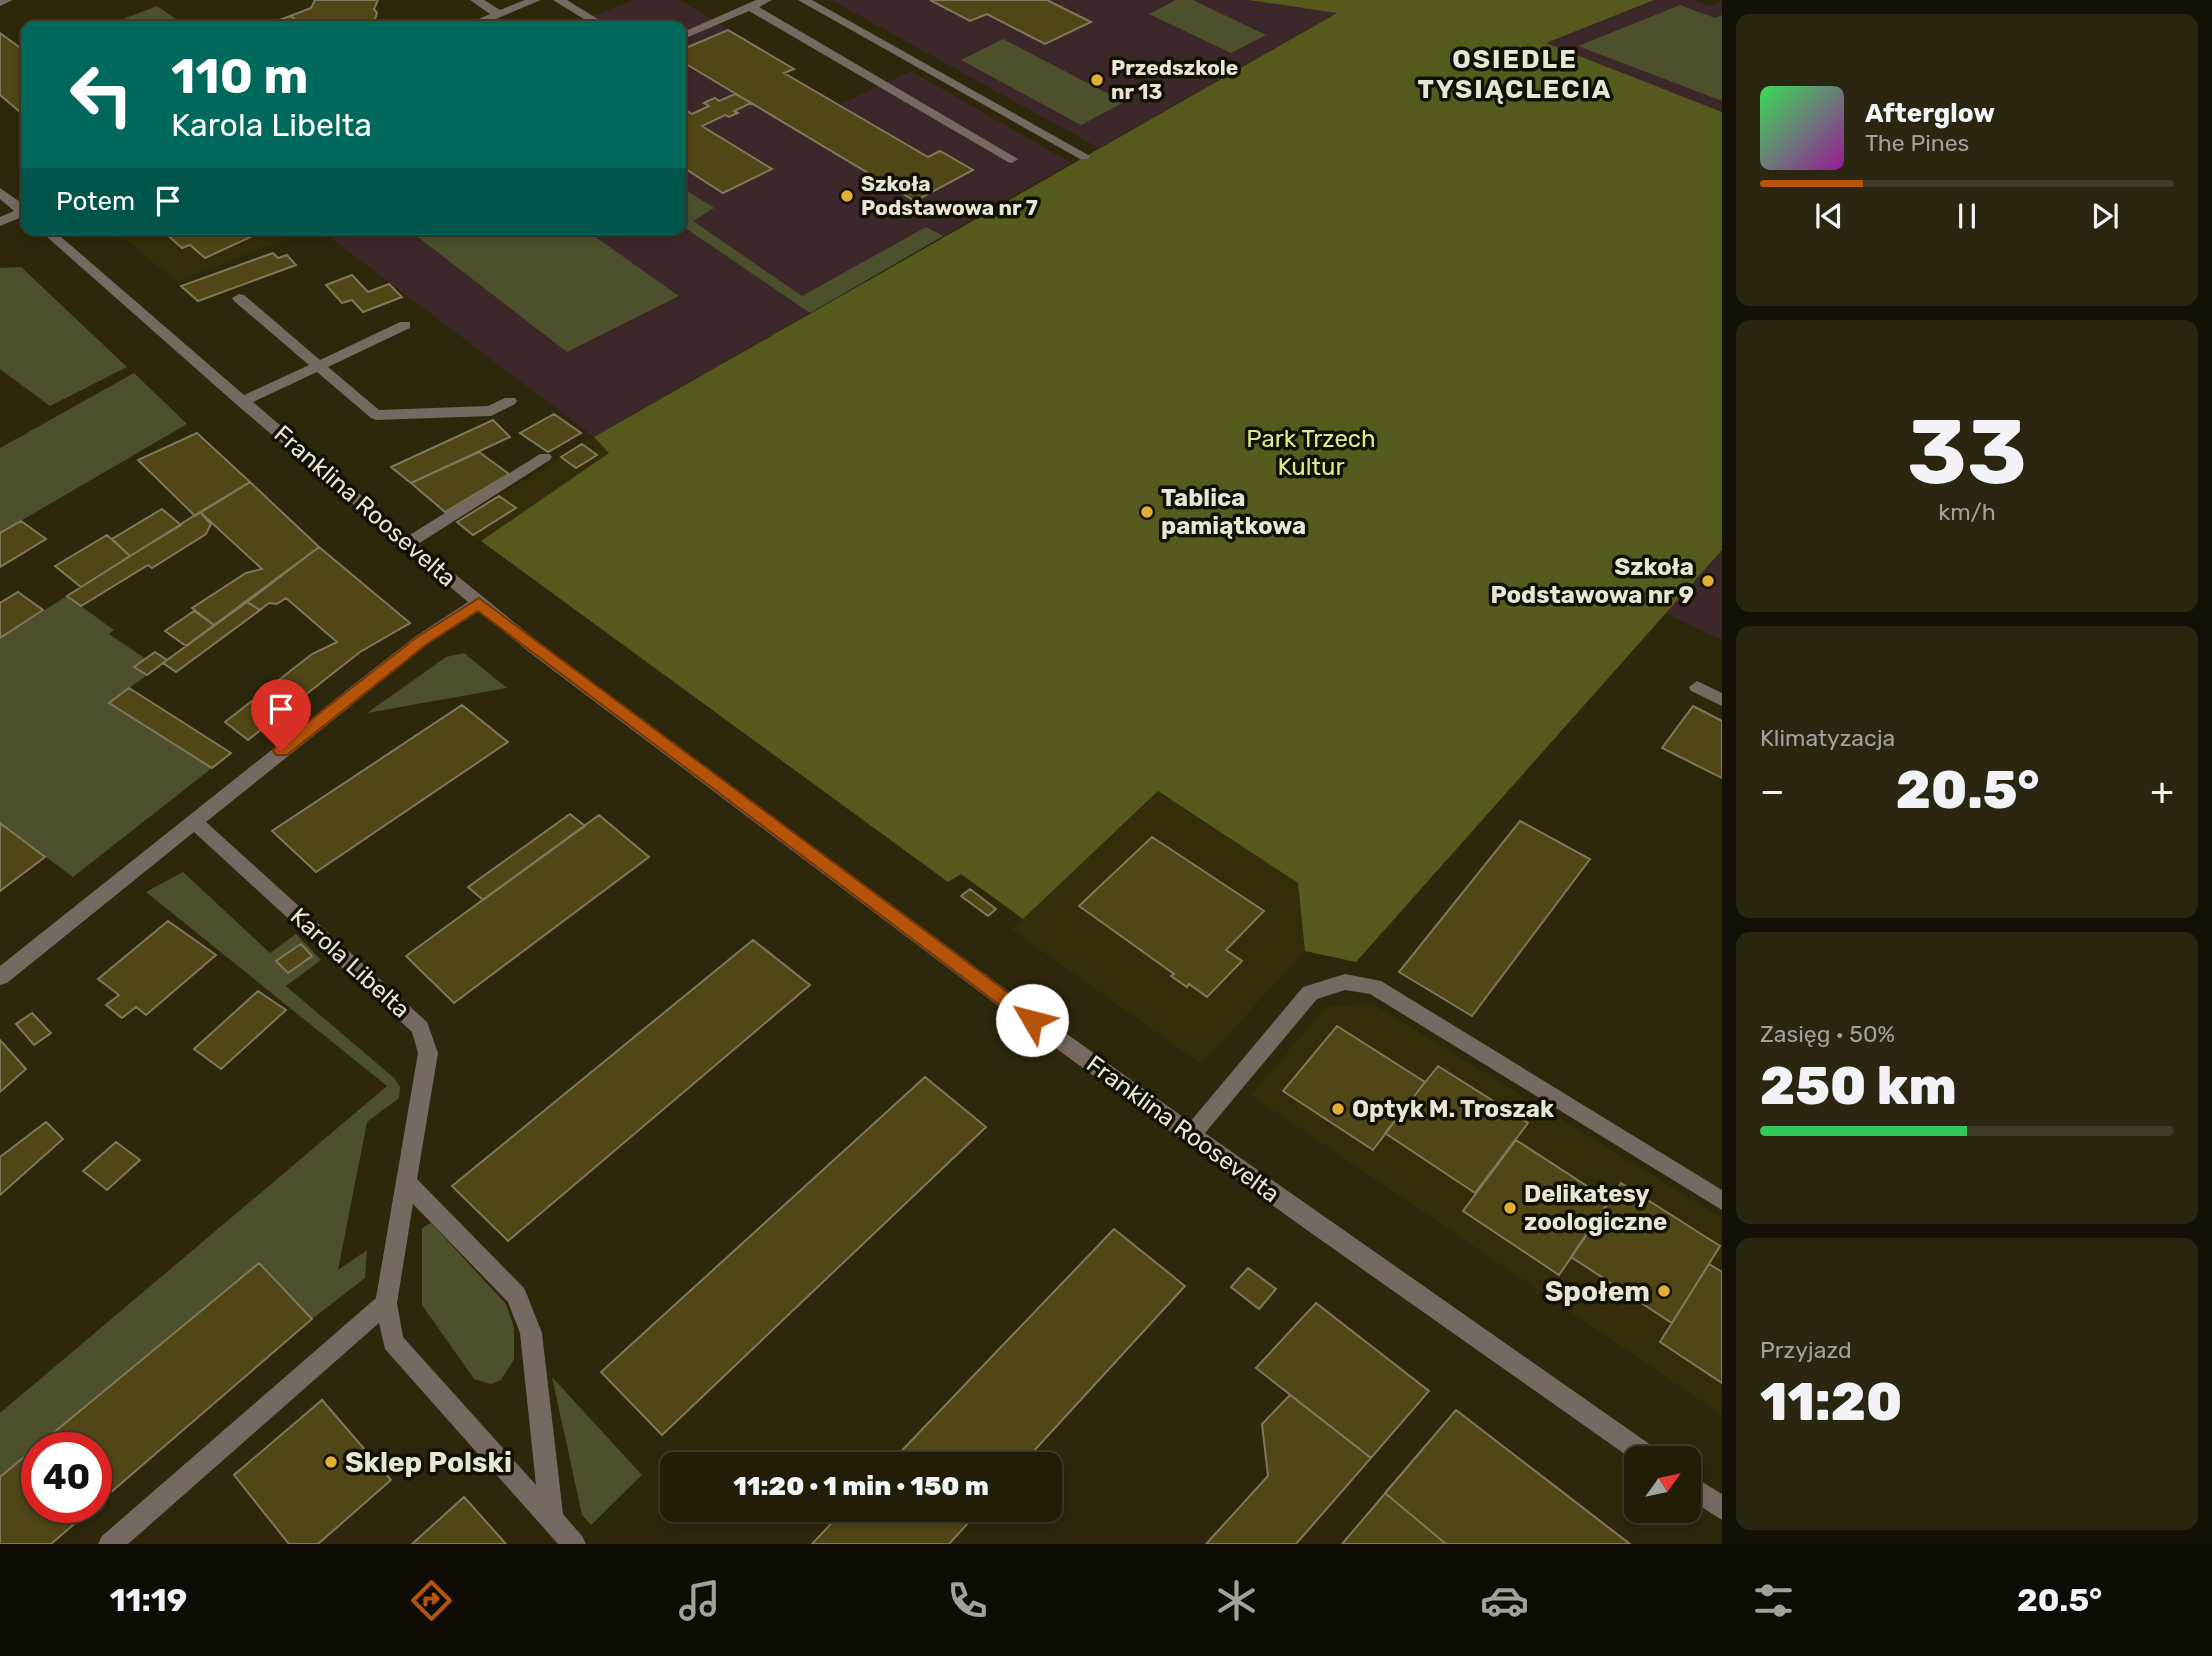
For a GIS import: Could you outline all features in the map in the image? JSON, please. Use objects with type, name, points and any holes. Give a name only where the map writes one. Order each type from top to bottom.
[{"type":"street","points":[[0,3],[7,0]]},
{"type":"street","points":[[476,0],[499,14]]},
{"type":"street","points":[[482,21],[535,0]]},
{"type":"street","points":[[559,0],[595,21]]},
{"type":"street","points":[[686,35],[766,0]]},
{"type":"street","points":[[804,0],[1084,156]]},
{"type":"street","points":[[750,7],[1012,159]]},
{"type":"street","points":[[0,192],[21,209]]},
{"type":"street","points":[[0,222],[21,214]]},
{"type":"street","name":"Franklina Roosevelta","points":[[51,235],[407,544],[479,603],[1032,1020],[1311,1221],[1633,1446]]},
{"type":"street","points":[[239,298],[376,415],[491,411],[510,401]]},
{"type":"street","points":[[243,402],[405,325]]},
{"type":"street","points":[[407,544],[545,457]]},
{"type":"street","points":[[0,977],[411,649],[479,603]]},
{"type":"street","points":[[1696,687],[1722,700]]},
{"type":"street","name":"Karola Libelta","points":[[194,821],[420,1028],[428,1053],[386,1303],[393,1342],[574,1544]]},
{"type":"street","points":[[1192,1134],[1310,993],[1345,982],[1374,987],[1722,1201]]},
{"type":"street","points":[[406,1182],[516,1295],[531,1333],[552,1520]]},
{"type":"street","points":[[110,1544],[386,1303]]},
{"type":"street","points":[[1701,1493],[1722,1508]]},
{"type":"shaded area","name":"Szkoła Podstawowa nr 7","points":[[633,0],[680,0],[794,69],[784,74],[839,105],[911,71],[1071,163],[594,437],[327,235],[686,235],[686,21],[580,21]]},
{"type":"shaded area","name":"Przedszkole nr 13","points":[[831,0],[1249,0],[1338,12],[1099,148]]},
{"type":"shaded area","points":[[1654,0],[1694,0],[1710,6],[1722,1],[1722,112],[1545,43]]},
{"type":"shaded area","points":[[121,235],[296,235],[176,282]]},
{"type":"shaded area","points":[[594,437],[610,452],[481,541],[457,522]]},
{"type":"shaded area","name":"Szkoła Podstawowa nr 9","points":[[1722,550],[1722,640],[1665,613]]},
{"type":"shaded area","points":[[1158,791],[1299,883],[1305,951],[1201,1064],[1012,930]]},
{"type":"shaded area","points":[[1371,1003],[1722,1218],[1722,1415],[1251,1095],[1326,1007]]},
{"type":"green space","points":[[1176,0],[1193,0],[1266,35],[1231,53],[1149,14]]},
{"type":"green space","name":"Park Trzech Kultur","points":[[1249,0],[1654,0],[1546,43],[1722,112],[1722,550],[1356,962],[1305,951],[1298,883],[1158,791],[1023,919],[961,874],[948,882],[481,541],[609,453],[594,437],[1337,13]]},
{"type":"green space","points":[[1680,5],[1715,18],[1722,15],[1722,101],[1578,46]]},
{"type":"green space","points":[[157,6],[179,21],[118,21]]},
{"type":"green space","points":[[1003,39],[1124,102],[1081,125],[961,60]]},
{"type":"green space","points":[[686,190],[714,208],[693,221],[802,296],[926,227],[943,236],[810,313],[686,228]]},
{"type":"green space","points":[[415,235],[593,235],[679,296],[567,352]]},
{"type":"green space","points":[[21,267],[127,367],[50,406],[0,369],[0,268]]},
{"type":"green space","points":[[134,373],[187,424],[0,533],[0,448]]},
{"type":"green space","points":[[67,596],[114,630],[109,634],[146,659],[147,675],[109,703],[212,768],[73,877],[0,823],[0,638]]},
{"type":"green space","points":[[464,653],[507,688],[367,713],[446,657]]},
{"type":"green space","points":[[183,872],[270,953],[296,934],[321,960],[286,986],[394,1078],[400,1087],[399,1098],[367,1122],[338,1270],[367,1250],[365,1278],[312,1319],[258,1263],[54,1432],[21,1432],[21,1460],[0,1477],[0,1413],[387,1086],[146,892]]},
{"type":"green space","points":[[431,1223],[506,1304],[514,1327],[514,1359],[501,1380],[491,1384],[474,1379],[422,1305],[422,1228]]},
{"type":"green space","points":[[552,1377],[642,1475],[591,1525],[582,1515]]},
{"type":"building","points":[[315,0],[378,0],[374,9],[377,13],[374,21],[298,21],[290,16],[311,8]]},
{"type":"building","points":[[930,0],[1047,0],[1091,22],[1045,44],[987,14],[970,21]]},
{"type":"building","points":[[290,16],[298,21],[276,21]]},
{"type":"building","points":[[728,30],[794,69],[784,73],[928,157],[940,151],[973,170],[915,201],[686,64],[686,48]]},
{"type":"building","points":[[0,33],[21,48],[21,113],[0,95]]},
{"type":"building","points":[[735,94],[751,103],[734,111],[738,113],[729,117],[725,115],[702,126],[772,169],[723,193],[686,169],[686,110],[692,114],[709,106],[704,103],[708,101],[715,98],[719,101]]},
{"type":"building","points":[[167,235],[255,235],[205,258],[190,245],[182,248]]},
{"type":"building","points":[[273,253],[278,258],[287,255],[296,265],[198,301],[181,286]]},
{"type":"building","points":[[352,275],[368,292],[389,284],[402,297],[363,312],[352,300],[342,303],[326,285]]},
{"type":"building","points":[[554,414],[581,433],[548,452],[520,433]]},
{"type":"building","points":[[493,420],[510,437],[411,483],[391,467]]},
{"type":"building","points":[[197,433],[250,482],[195,516],[138,460]]},
{"type":"building","points":[[582,444],[597,455],[576,468],[561,457]]},
{"type":"building","points":[[479,452],[509,474],[445,512],[411,483]]},
{"type":"building","points":[[250,482],[319,547],[214,625],[192,608],[246,573],[262,569],[200,512]]},
{"type":"building","points":[[499,496],[516,508],[473,535],[457,522]]},
{"type":"building","points":[[162,509],[181,525],[130,556],[112,539]]},
{"type":"building","points":[[200,512],[211,524],[206,534],[152,568],[148,565],[81,606],[67,596]]},
{"type":"building","points":[[21,521],[46,539],[0,567],[0,533]]},
{"type":"building","points":[[107,535],[130,556],[81,587],[55,566]]},
{"type":"building","points":[[319,547],[410,623],[360,652],[248,740],[225,722],[312,654],[337,642],[286,598],[277,604],[269,603],[260,610],[247,602]]},
{"type":"building","points":[[18,592],[43,610],[0,638],[0,603]]},
{"type":"building","points":[[247,602],[260,610],[176,672],[163,663]]},
{"type":"building","points":[[194,611],[214,625],[186,646],[165,631]]},
{"type":"building","points":[[155,652],[167,660],[147,675],[134,667]]},
{"type":"building","points":[[129,688],[231,753],[212,768],[109,703]]},
{"type":"building","points":[[462,705],[508,742],[316,872],[272,831]]},
{"type":"building","points":[[1693,706],[1722,721],[1722,778],[1662,748]]},
{"type":"building","points":[[570,814],[585,826],[483,900],[468,887]]},
{"type":"building","points":[[599,815],[649,857],[454,1003],[406,956]]},
{"type":"building","points":[[1520,821],[1590,859],[1472,1016],[1399,972]]},
{"type":"building","points":[[0,823],[45,857],[0,891]]},
{"type":"building","points":[[1152,837],[1264,911],[1226,950],[1242,961],[1207,997],[1189,984],[1187,987],[1171,976],[1174,974],[1079,906]]},
{"type":"building","points":[[970,889],[996,909],[988,916],[961,896]]},
{"type":"building","points":[[168,921],[216,955],[146,1015],[136,1007],[122,1018],[106,1005],[119,995],[98,979]]},
{"type":"building","points":[[753,940],[810,985],[508,1241],[452,1186]]},
{"type":"building","points":[[301,944],[312,956],[288,973],[276,961]]},
{"type":"building","points":[[258,991],[286,1010],[221,1069],[194,1049]]},
{"type":"building","points":[[32,1013],[51,1033],[34,1045],[16,1024]]},
{"type":"building","points":[[1337,1026],[1425,1082],[1373,1150],[1283,1091]]},
{"type":"building","points":[[0,1040],[26,1069],[0,1092]]},
{"type":"building","points":[[1438,1066],[1528,1123],[1475,1193],[1385,1133]]},
{"type":"building","points":[[925,1077],[986,1127],[662,1435],[601,1372]]},
{"type":"building","points":[[46,1122],[63,1139],[0,1195],[0,1157]]},
{"type":"building","points":[[1516,1140],[1610,1201],[1559,1275],[1463,1211]]},
{"type":"building","points":[[116,1142],[140,1160],[107,1190],[83,1171]]},
{"type":"building","points":[[1621,1183],[1720,1246],[1672,1323],[1571,1257]]},
{"type":"building","points":[[1114,1229],[1185,1286],[1033,1452],[900,1452]]},
{"type":"building","points":[[259,1263],[312,1319],[112,1491],[112,1432],[54,1432]]},
{"type":"building","points":[[1709,1264],[1722,1272],[1722,1383],[1660,1342]]},
{"type":"building","points":[[1248,1268],[1276,1289],[1259,1309],[1231,1287]]},
{"type":"building","points":[[1316,1303],[1429,1391],[1371,1458],[1256,1368]]},
{"type":"building","points":[[1290,1395],[1371,1458],[1296,1544],[1206,1544],[1268,1476],[1262,1424]]},
{"type":"building","points":[[322,1400],[391,1480],[318,1544],[289,1544],[234,1475]]},
{"type":"building","points":[[1456,1410],[1630,1544],[1342,1544]]},
{"type":"building","points":[[1456,1410],[1630,1544],[1446,1544],[1385,1493]]},
{"type":"building","points":[[21,1460],[21,1523],[75,1523],[51,1544],[0,1544],[0,1477]]},
{"type":"building","points":[[464,1497],[506,1544],[412,1544]]},
{"type":"building","points":[[833,1522],[969,1522],[949,1544],[812,1544]]},
{"type":"place","name":"Przedszkole nr 13","points":[[1097,80]]},
{"type":"place","name":"Szkoła Podstawowa nr 7","points":[[847,196]]},
{"type":"place","name":"Tablica pamiątkowa","points":[[1147,512]]},
{"type":"place","name":"Szkoła Podstawowa nr 9","points":[[1708,581]]},
{"type":"place","name":"Optyk M. Troszak","points":[[1338,1109]]},
{"type":"place","name":"Delikatesy zoologiczne","points":[[1510,1208]]},
{"type":"place","name":"Społem","points":[[1664,1291]]},
{"type":"place","name":"Sklep Polski","points":[[331,1462]]},
{"type":"district","name":"OSIEDLE TYSIĄCLECIA","points":[[1515,74]]},
{"type":"route","points":[[281,751],[422,640],[479,603],[535,649],[1032,1020]]}]
